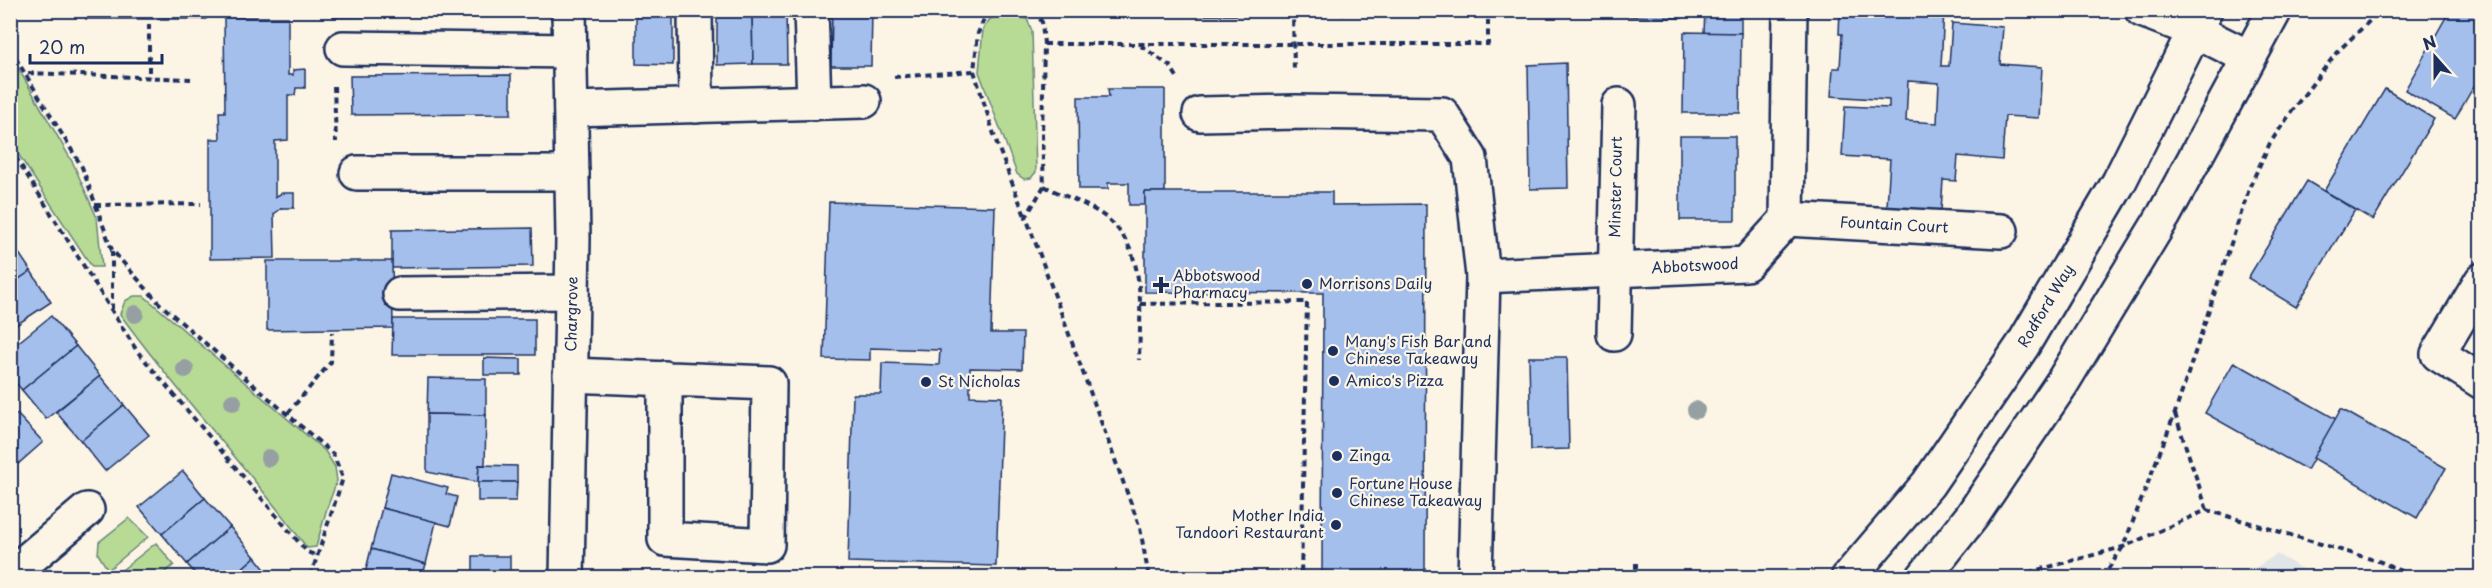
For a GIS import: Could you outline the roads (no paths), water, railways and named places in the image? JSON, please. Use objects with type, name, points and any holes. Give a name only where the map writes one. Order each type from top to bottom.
[{"type":"street","name":"Chargrove","points":[[567,578],[572,292],[569,10]]},
{"type":"street","points":[[695,10],[696,106]]},
{"type":"street","points":[[812,10],[814,103]]},
{"type":"street","points":[[1787,219],[1790,10]]},
{"type":"street","points":[[2142,10],[2199,20],[2248,57]]},
{"type":"street","points":[[1923,578],[1972,516],[2062,383],[2164,215],[2275,10]]},
{"type":"street","name":"Rodford Way","points":[[1848,578],[1928,484],[2023,345],[2119,182],[2199,20]]},
{"type":"street","points":[[343,48],[570,51]]},
{"type":"street","points":[[571,109],[864,101]]},
{"type":"street","name":"Minster Court","points":[[1614,334],[1618,105]]},
{"type":"street","points":[[1200,114],[1296,112],[1442,114],[1470,158],[1483,276],[1475,578]]},
{"type":"street","points":[[357,173],[572,173]]},
{"type":"street","name":"Fountain Court","points":[[1787,219],[2001,231]]},
{"type":"street","name":"Abbotswood","points":[[1483,276],[1746,264],[1787,219]]},
{"type":"street","points":[[2481,280],[2438,354],[2481,382]]},
{"type":"street","points":[[400,294],[572,292]]},
{"type":"street","points":[[570,375],[665,378],[769,383],[767,545],[665,539],[665,378]]},
{"type":"street","points":[[12,569],[87,510]]},
{"type":"place","name":"Morrisons Daily","points":[[1307,284]]},
{"type":"place","name":"Abbotswood Pharmacy","points":[[1161,285]]},
{"type":"place","name":"Many's Fish Bar and Chinese Takeaway","points":[[1333,351]]},
{"type":"place","name":"Amico's Pizza","points":[[1334,381]]},
{"type":"place","name":"St Nicholas","points":[[926,382]]},
{"type":"place","name":"Zinga","points":[[1337,456]]},
{"type":"place","name":"Fortune House Chinese Takeaway","points":[[1337,493]]},
{"type":"place","name":"Mother India Tandoori Restaurant","points":[[1336,525]]}]
